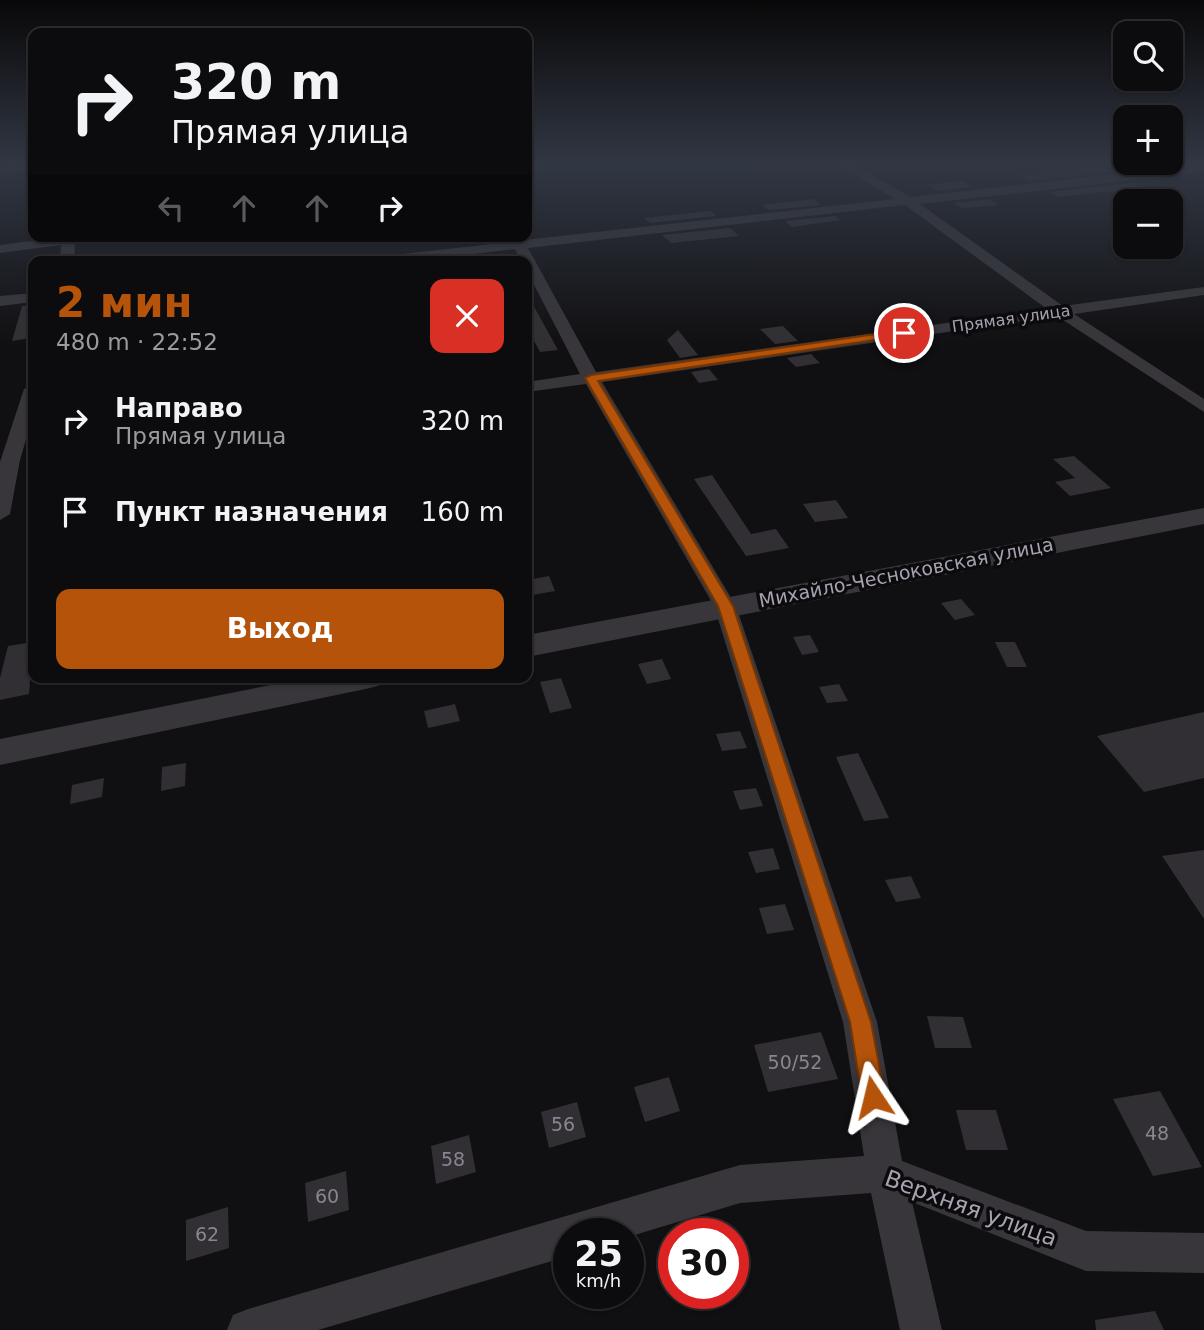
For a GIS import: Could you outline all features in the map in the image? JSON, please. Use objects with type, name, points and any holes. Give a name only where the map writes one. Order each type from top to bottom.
[{"type":"street","points":[[532,240],[687,224]]},
{"type":"street","points":[[939,224],[1061,312],[1204,407]]},
{"type":"street","points":[[0,249],[53,242]]},
{"type":"street","points":[[411,256],[510,242]]},
{"type":"street","points":[[532,269],[591,378],[725,606],[860,1022],[886,1173],[921,1330]]},
{"type":"street","name":"Прямая улица","points":[[532,386],[1204,291]]},
{"type":"street","points":[[0,301],[28,298]]},
{"type":"street","points":[[0,514],[5,461],[28,402]]},
{"type":"street","points":[[5,461],[28,458]]},
{"type":"street","name":"Михайло-Чесноковская улица","points":[[532,645],[1204,516]]},
{"type":"street","points":[[0,752],[340,683]]},
{"type":"street","name":"Верхняя улица","points":[[628,1218],[740,1184],[886,1173],[1086,1251],[1197,1255],[1204,1253]]},
{"type":"street","points":[[248,1330],[553,1241]]},
{"type":"building","points":[[789,224],[813,224],[792,227]]},
{"type":"building","points":[[730,228],[739,236],[671,243],[662,235]]},
{"type":"building","points":[[532,303],[558,350],[540,352],[532,337]]},
{"type":"building","points":[[28,305],[28,338],[12,341],[22,306]]},
{"type":"building","points":[[783,326],[798,341],[775,344],[760,329]]},
{"type":"building","points":[[678,330],[698,355],[680,358],[667,340]]},
{"type":"building","points":[[811,354],[820,363],[796,367],[787,358]]},
{"type":"building","points":[[709,369],[718,380],[699,383],[691,372]]},
{"type":"building","points":[[1074,456],[1111,488],[1070,496],[1055,482],[1075,478],[1053,459]]},
{"type":"building","points":[[712,475],[751,534],[776,529],[789,548],[746,556],[694,479]]},
{"type":"building","points":[[836,500],[848,518],[815,522],[803,504]]},
{"type":"building","points":[[549,576],[555,591],[532,595],[532,579]]},
{"type":"building","points":[[961,599],[975,615],[955,620],[941,603]]},
{"type":"building","points":[[810,635],[819,652],[802,655],[793,637]]},
{"type":"building","points":[[995,642],[1015,642],[1027,667],[1007,667]]},
{"type":"building","points":[[28,643],[29,694],[0,700],[0,678],[8,646]]},
{"type":"building","points":[[662,659],[671,679],[647,684],[638,664]]},
{"type":"building","points":[[561,678],[572,708],[550,713],[540,682]]},
{"type":"building","points":[[839,684],[848,701],[827,703],[819,687]]},
{"type":"building","points":[[455,704],[460,721],[428,728],[424,711]]},
{"type":"building","points":[[1204,712],[1204,778],[1144,792],[1097,736]]},
{"type":"building","points":[[740,731],[747,748],[722,751],[716,734]]},
{"type":"building","points":[[858,753],[889,818],[864,821],[836,757]]},
{"type":"building","points":[[186,763],[185,786],[161,791],[162,767]]},
{"type":"building","points":[[104,778],[102,797],[70,804],[72,785]]},
{"type":"building","points":[[756,788],[763,806],[740,810],[733,791]]},
{"type":"building","points":[[773,848],[780,869],[756,873],[748,852]]},
{"type":"building","points":[[1204,850],[1204,919],[1162,856]]},
{"type":"building","points":[[911,876],[921,898],[896,902],[885,880]]},
{"type":"building","points":[[785,904],[794,930],[767,934],[759,908]]},
{"type":"building","points":[[927,1016],[963,1017],[972,1048],[935,1048]]},
{"type":"building","points":[[821,1032],[838,1079],[768,1092],[754,1045]]},
{"type":"building","points":[[669,1077],[680,1111],[645,1122],[634,1087]]},
{"type":"building","points":[[1160,1091],[1202,1167],[1153,1176],[1113,1099]]},
{"type":"building","points":[[577,1102],[586,1137],[549,1148],[541,1112]]},
{"type":"building","points":[[956,1110],[996,1110],[1008,1150],[966,1150]]},
{"type":"building","points":[[469,1135],[476,1172],[436,1184],[431,1146]]},
{"type":"building","points":[[346,1171],[349,1210],[308,1222],[305,1183]]},
{"type":"building","points":[[228,1207],[229,1248],[186,1261],[186,1220]]},
{"type":"building","points":[[1155,1311],[1164,1330],[1096,1330],[1095,1320]]},
{"type":"route","points":[[873,1097],[860,1022],[725,606],[591,378],[904,333]]}]
